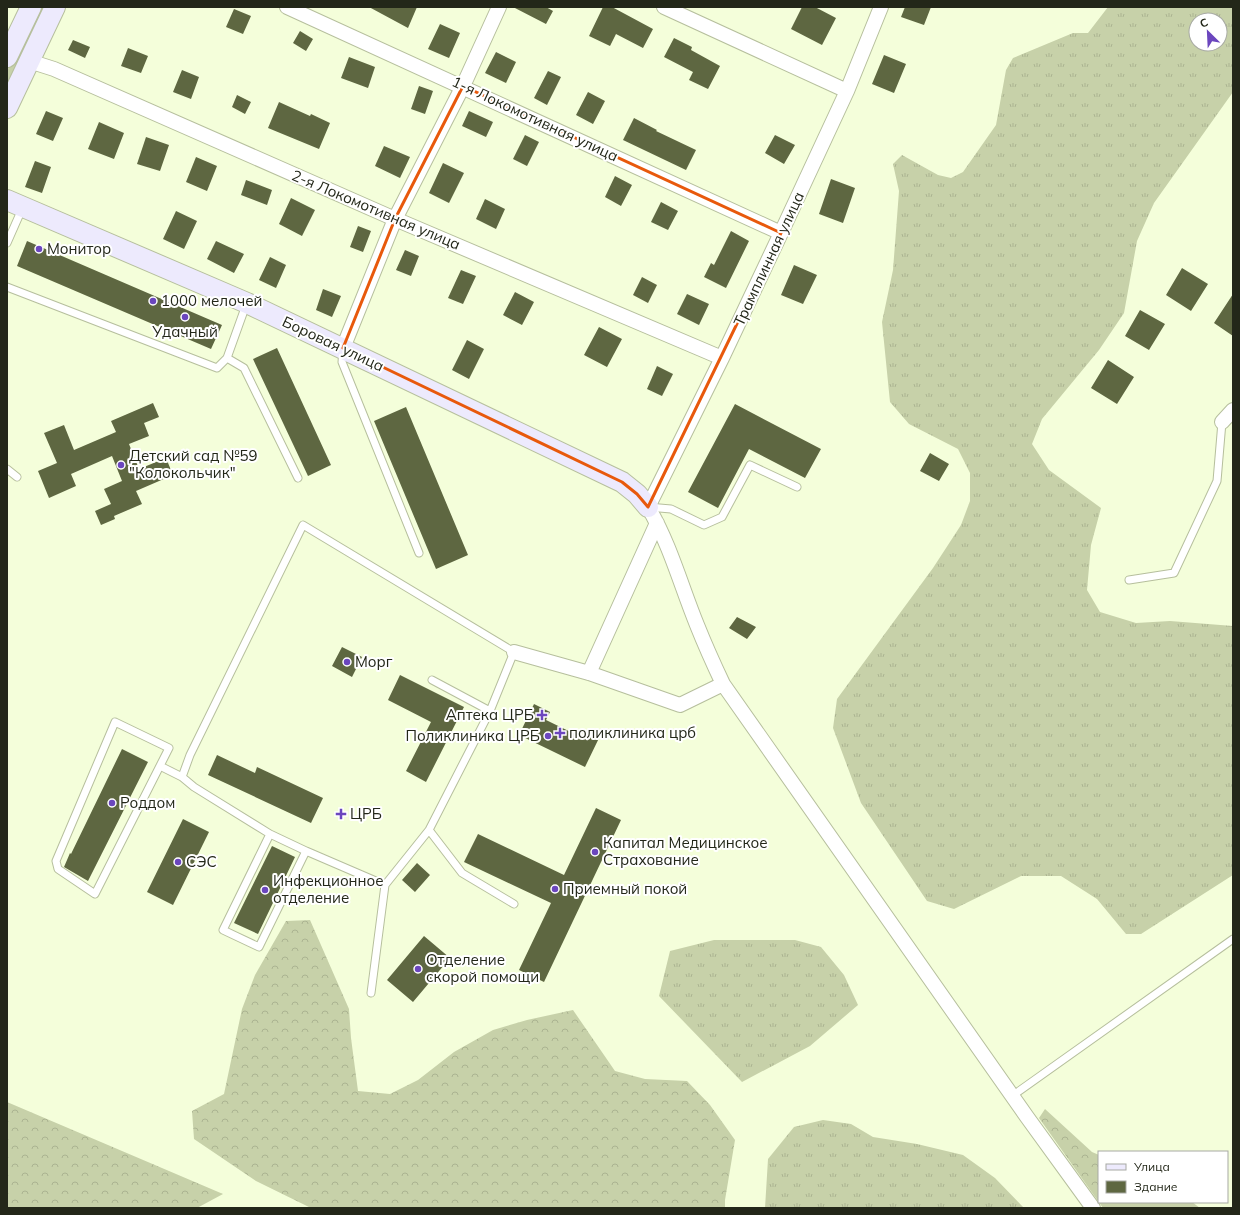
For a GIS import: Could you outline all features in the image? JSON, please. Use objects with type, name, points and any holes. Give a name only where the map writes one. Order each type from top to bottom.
[{"type":"street","points":[[7,57],[31,7]]},
{"type":"street","points":[[7,108],[55,7]]},
{"type":"street","name":"1-я Локомотивная улица","points":[[287,7],[463,86],[781,233]]},
{"type":"street","points":[[343,348],[395,219],[463,86],[499,7]]},
{"type":"street","points":[[664,7],[847,91]]},
{"type":"street","name":"Трамплинная улица","points":[[590,673],[653,515],[722,358],[847,91],[881,7]]},
{"type":"street","name":"2-я Локомотивная улица","points":[[29,61],[68,76],[395,219],[722,358]]},
{"type":"street","name":"Боровая улица","points":[[15,204],[247,303],[622,482],[638,494],[653,515]]},
{"type":"street","points":[[1222,422],[1233,410]]},
{"type":"street","points":[[653,515],[678,570],[697,625],[723,684],[1012,1096],[1093,1208]]},
{"type":"street","points":[[514,652],[590,673],[680,705],[723,684]]},
{"type":"lane","points":[[7,243],[15,204]]},
{"type":"lane","points":[[7,287],[217,368],[227,358],[247,303]]},
{"type":"lane","points":[[343,348],[342,362],[419,553]]},
{"type":"lane","points":[[227,358],[244,368],[298,478]]},
{"type":"lane","points":[[1129,580],[1174,573],[1216,481],[1222,422]]},
{"type":"lane","points":[[653,515],[671,509],[704,525],[722,517],[750,465],[797,487]]},
{"type":"lane","points":[[7,470],[17,477]]},
{"type":"lane","points":[[182,776],[190,755],[303,525],[514,652],[490,710],[429,830],[385,885],[371,993]]},
{"type":"lane","points":[[432,680],[490,710]]},
{"type":"lane","points":[[115,722],[169,748],[160,766],[95,894],[58,869],[56,861],[115,722]]},
{"type":"lane","points":[[160,766],[182,776],[194,787],[270,834],[385,885]]},
{"type":"lane","points":[[429,830],[462,872],[514,904]]},
{"type":"lane","points":[[270,834],[223,930],[259,947],[306,851]]},
{"type":"lane","points":[[1012,1096],[1233,939]]},
{"type":"highlighted area","points":[[463,86],[781,233],[648,507],[637,494],[622,482],[343,348],[395,219]]},
{"type":"green space","points":[[37,7],[48,7],[7,94],[7,71]]},
{"type":"green space","points":[[1108,7],[1233,7],[1233,92],[1154,203],[1137,241],[1124,313],[1099,350],[1042,419],[1032,444],[1049,470],[1101,508],[1091,545],[1087,590],[1100,612],[1136,623],[1170,621],[1233,626],[1233,875],[1141,934],[1126,934],[1097,899],[1061,876],[1021,876],[954,909],[927,901],[861,803],[833,728],[837,699],[933,568],[961,525],[970,501],[970,473],[958,449],[909,424],[890,402],[882,322],[893,270],[899,191],[893,164],[902,155],[938,175],[951,178],[963,172],[996,125],[1006,70],[1013,58],[1073,33],[1088,33]]},
{"type":"green space","points":[[310,920],[349,1009],[358,1091],[390,1094],[418,1080],[454,1052],[493,1030],[527,1020],[573,1010],[615,1071],[645,1079],[687,1081],[710,1105],[735,1140],[725,1208],[311,1208],[256,1181],[194,1139],[192,1111],[224,1094],[242,1009],[255,975],[286,921]]},
{"type":"green space","points":[[714,940],[795,940],[821,947],[844,975],[858,1005],[810,1046],[742,1082],[659,996],[670,951]]},
{"type":"green space","points":[[7,1102],[223,1194],[197,1208],[7,1208]]},
{"type":"green space","points":[[1045,1109],[1092,1152],[1098,1155],[1098,1201],[1039,1118]]},
{"type":"green space","points":[[823,1120],[851,1124],[873,1137],[917,1144],[963,1155],[995,1178],[1024,1208],[765,1208],[768,1159],[794,1127]]},
{"type":"green space","points":[[1099,1203],[1193,1203],[1200,1208],[1103,1208]]},
{"type":"building","points":[[369,7],[417,7],[408,28]]},
{"type":"building","points":[[513,7],[546,7],[553,11],[546,24]]},
{"type":"building","points":[[603,7],[612,7],[653,29],[643,48],[616,34],[610,46],[589,36]]},
{"type":"building","points":[[802,7],[815,7],[836,18],[822,45],[791,29]]},
{"type":"building","points":[[905,7],[931,7],[924,25],[901,17]]},
{"type":"building","points":[[234,9],[251,16],[243,34],[226,27]]},
{"type":"building","points":[[440,24],[460,33],[449,58],[428,49]]},
{"type":"building","points":[[300,31],[313,39],[306,51],[293,43]]},
{"type":"building","points":[[674,38],[692,47],[691,50],[720,66],[708,89],[689,80],[693,72],[664,57]]},
{"type":"building","points":[[73,40],[90,47],[85,58],[68,50]]},
{"type":"building","points":[[128,48],[148,56],[141,73],[121,66]]},
{"type":"building","points":[[496,52],[516,62],[506,83],[485,73]]},
{"type":"building","points":[[884,55],[906,64],[894,93],[872,84]]},
{"type":"building","points":[[349,57],[375,67],[368,88],[341,78]]},
{"type":"building","points":[[182,70],[199,77],[191,99],[173,92]]},
{"type":"building","points":[[548,71],[561,77],[547,105],[534,98]]},
{"type":"building","points":[[419,86],[433,91],[425,114],[411,109]]},
{"type":"building","points":[[588,92],[605,101],[593,124],[576,115]]},
{"type":"building","points":[[237,95],[251,102],[245,114],[232,107]]},
{"type":"building","points":[[279,102],[330,123],[319,149],[268,128]]},
{"type":"building","points":[[46,111],[63,118],[53,141],[36,134]]},
{"type":"building","points":[[469,111],[493,122],[486,137],[462,126]]},
{"type":"building","points":[[634,118],[657,130],[656,131],[696,150],[686,170],[623,140]]},
{"type":"building","points":[[99,122],[124,133],[114,159],[88,149]]},
{"type":"building","points":[[525,135],[539,142],[527,166],[513,159]]},
{"type":"building","points":[[775,135],[795,145],[784,164],[765,153]]},
{"type":"building","points":[[146,137],[169,145],[160,171],[137,164]]},
{"type":"building","points":[[384,146],[410,157],[400,178],[375,166]]},
{"type":"building","points":[[196,157],[217,166],[207,191],[186,182]]},
{"type":"building","points":[[35,161],[51,167],[42,193],[25,187]]},
{"type":"building","points":[[443,163],[464,173],[449,203],[429,193]]},
{"type":"building","points":[[615,176],[632,185],[621,206],[605,197]]},
{"type":"building","points":[[831,179],[855,188],[843,223],[819,214]]},
{"type":"building","points":[[246,180],[272,190],[267,205],[241,195]]},
{"type":"building","points":[[291,198],[315,210],[302,236],[279,224]]},
{"type":"building","points":[[485,199],[505,209],[496,229],[476,219]]},
{"type":"building","points":[[661,202],[678,211],[668,230],[651,222]]},
{"type":"building","points":[[176,211],[197,221],[184,249],[163,239]]},
{"type":"building","points":[[358,226],[371,231],[363,252],[350,247]]},
{"type":"building","points":[[731,231],[749,241],[726,288],[704,277],[711,263],[714,265]]},
{"type":"building","points":[[27,241],[222,325],[211,349],[17,266]]},
{"type":"building","points":[[216,241],[244,254],[234,273],[207,259]]},
{"type":"building","points":[[405,250],[419,256],[411,276],[396,270]]},
{"type":"building","points":[[270,257],[286,265],[276,288],[259,280]]},
{"type":"building","points":[[794,265],[817,275],[803,304],[781,295]]},
{"type":"building","points":[[1182,268],[1208,284],[1191,311],[1166,295]]},
{"type":"building","points":[[461,270],[476,276],[463,304],[448,298]]},
{"type":"building","points":[[642,277],[657,285],[648,303],[633,295]]},
{"type":"building","points":[[323,289],[341,296],[332,317],[316,310]]},
{"type":"building","points":[[515,292],[534,302],[522,325],[503,315]]},
{"type":"building","points":[[687,294],[709,304],[699,325],[677,314]]},
{"type":"building","points":[[1233,294],[1233,336],[1214,323]]},
{"type":"building","points":[[1140,310],[1165,324],[1149,350],[1125,336]]},
{"type":"building","points":[[599,327],[622,339],[607,367],[584,355]]},
{"type":"building","points":[[467,340],[484,349],[469,379],[452,370]]},
{"type":"building","points":[[277,348],[331,465],[308,476],[253,359]]},
{"type":"building","points":[[1108,360],[1134,377],[1117,404],[1091,388]]},
{"type":"building","points":[[657,366],[673,374],[662,396],[647,389]]},
{"type":"building","points":[[153,403],[159,417],[144,423],[149,436],[129,444],[139,469],[166,458],[173,475],[136,491],[142,504],[114,516],[115,519],[101,525],[95,511],[111,504],[104,489],[122,481],[112,456],[71,474],[76,486],[49,498],[38,471],[57,463],[44,433],[64,425],[74,450],[116,432],[111,421]]},
{"type":"building","points":[[735,404],[821,449],[805,478],[749,449],[718,508],[688,492]]},
{"type":"building","points":[[406,407],[468,555],[436,569],[374,421]]},
{"type":"building","points":[[930,453],[949,464],[939,481],[920,471]]},
{"type":"building","points":[[737,617],[756,627],[747,639],[729,628]]},
{"type":"building","name":"Морг","points":[[342,647],[362,657],[352,677],[332,666]]},
{"type":"building","points":[[400,675],[464,707],[426,782],[406,771],[431,722],[388,700]]},
{"type":"building","name":"Поликлиника ЦРБ","points":[[534,704],[550,712],[546,720],[583,738],[587,730],[600,736],[585,767],[519,735]]},
{"type":"building","name":"Роддом","points":[[122,749],[148,762],[88,881],[64,867]]},
{"type":"building","points":[[217,755],[255,773],[257,767],[323,798],[311,823],[208,775]]},
{"type":"building","name":"Приемный покой","points":[[596,808],[621,820],[544,982],[519,970],[551,903],[464,862],[478,834],[564,875]]},
{"type":"building","name":"СЭС","points":[[183,819],[209,832],[173,905],[147,892]]},
{"type":"building","name":"Инфекционное отделение","points":[[272,846],[295,857],[258,934],[234,923]]},
{"type":"building","points":[[417,863],[430,875],[415,892],[402,880]]},
{"type":"building","name":"Отделение скорой помощи","points":[[424,936],[450,958],[413,1002],[387,980]]},
{"type":"place","name":"Монитор","points":[[39,249]]},
{"type":"place","name":"1000 мелочей","points":[[153,301]]},
{"type":"place","name":"Удачный","points":[[185,317]]},
{"type":"place","name":"Детский сад №59 \"Колокольчик\"","points":[[121,465]]},
{"type":"place","name":"Морг","points":[[347,662]]},
{"type":"place","name":"Аптека ЦРБ","points":[[542,715]]},
{"type":"place","name":"поликлиника црб","points":[[560,733]]},
{"type":"place","name":"Поликлиника ЦРБ","points":[[548,736]]},
{"type":"place","name":"Роддом","points":[[112,803]]},
{"type":"place","name":"ЦРБ","points":[[341,814]]},
{"type":"place","name":"Капитал Медицинское Страхование","points":[[595,852]]},
{"type":"place","name":"СЭС","points":[[178,862]]},
{"type":"place","name":"Приемный покой","points":[[555,889]]},
{"type":"place","name":"Инфекционное отделение","points":[[265,890]]},
{"type":"place","name":"Отделение скорой помощи","points":[[418,969]]}]
